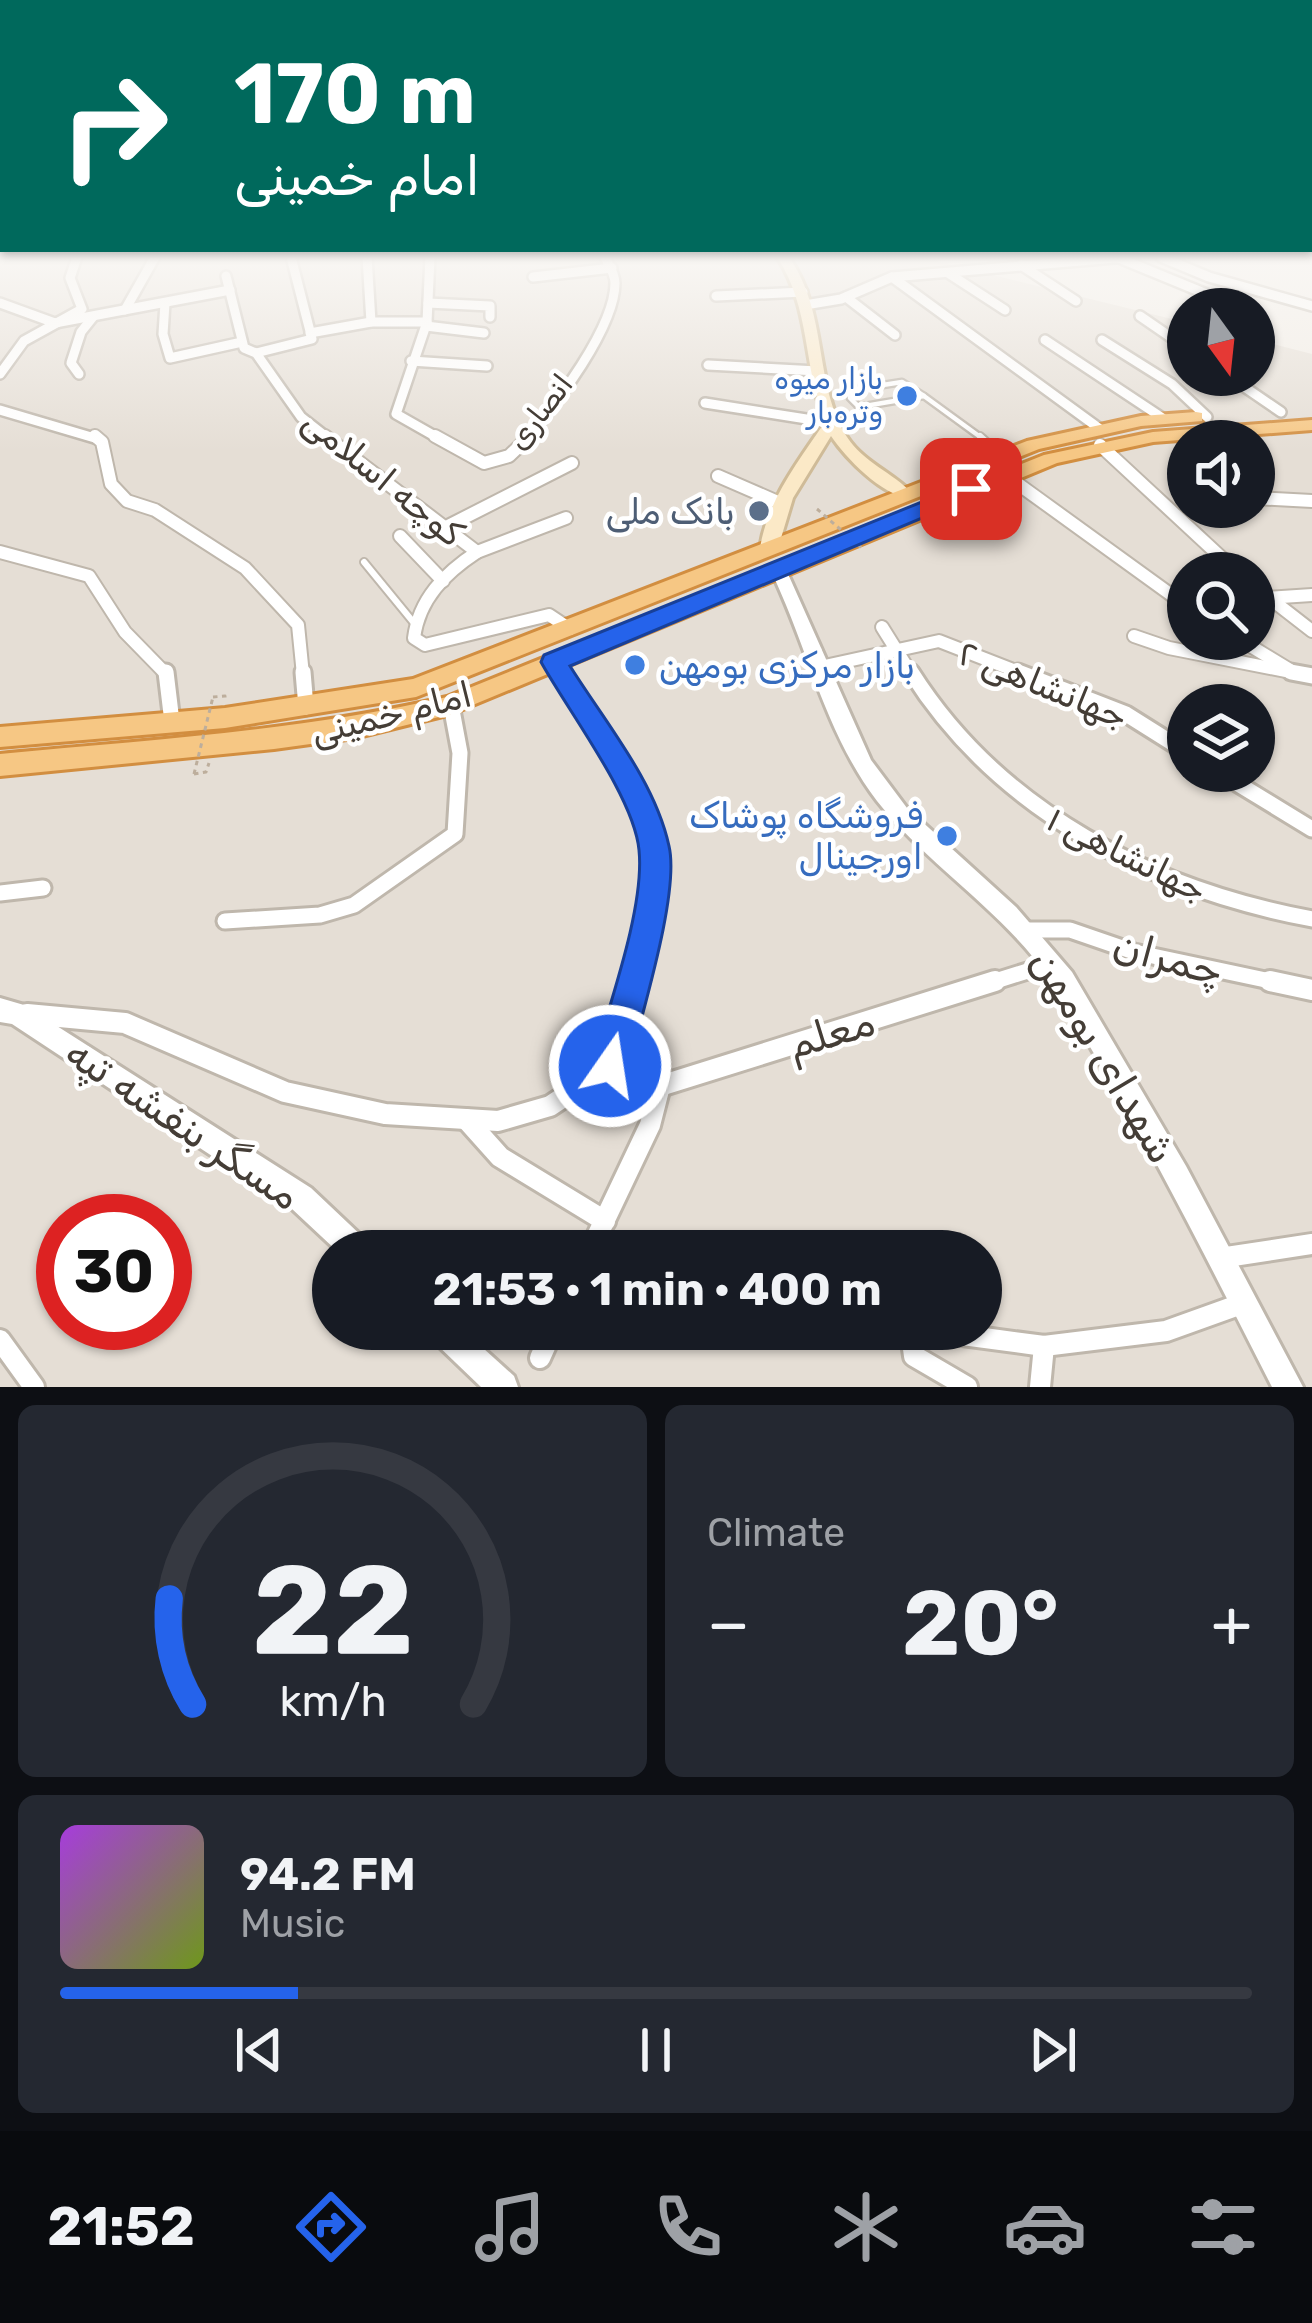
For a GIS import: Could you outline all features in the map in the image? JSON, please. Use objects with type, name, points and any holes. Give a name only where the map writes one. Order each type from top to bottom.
[{"type":"highway","name":"امام خمینی","points":[[0,765],[355,728],[451,704],[554,662],[904,493],[1164,419],[1312,410]]},
{"type":"highway","name":"امام خمینی","points":[[1100,437],[1312,425]]},
{"type":"highway","name":"امام خمینی","points":[[0,737],[306,707],[416,688],[570,628],[774,558],[1004,466]]},
{"type":"main road","points":[[808,322],[817,370],[842,442],[904,493]]},
{"type":"main road","points":[[774,558],[771,524],[780,502],[832,423]]},
{"type":"street","points":[[0,374],[24,341],[62,322]]},
{"type":"street","points":[[80,374],[70,364],[90,322]]},
{"type":"street","points":[[164,322],[170,358],[242,342],[237,322]]},
{"type":"street","points":[[256,353],[312,339],[307,322]]},
{"type":"street","points":[[310,333],[371,322],[484,333]]},
{"type":"street","name":"انصاری","points":[[411,361],[396,413],[484,463],[512,455],[546,415],[602,322]]},
{"type":"street","points":[[879,322],[896,335]]},
{"type":"street","points":[[950,322],[1100,437],[1217,552]]},
{"type":"street","points":[[426,324],[411,361],[487,366]]},
{"type":"street","points":[[1046,340],[1164,419]]},
{"type":"street","points":[[1102,340],[1172,384],[1207,417]]},
{"type":"street","name":"کوچه اسلامی","points":[[242,342],[256,353],[302,417],[477,552],[443,581],[414,622]]},
{"type":"street","points":[[708,365],[817,370]]},
{"type":"street","points":[[1258,396],[1281,412]]},
{"type":"street","points":[[705,403],[832,423]]},
{"type":"street","points":[[0,410],[93,434],[102,442],[111,484],[128,501],[154,510],[245,568],[298,625],[306,707]]},
{"type":"street","points":[[448,526],[572,464]]},
{"type":"street","points":[[1004,466],[1167,591]]},
{"type":"street","points":[[718,476],[780,502]]},
{"type":"street","points":[[1275,499],[1312,501]]},
{"type":"street","points":[[477,552],[566,518]]},
{"type":"street","points":[[400,536],[443,581]]},
{"type":"street","points":[[0,552],[89,576],[125,632],[166,670],[172,722]]},
{"type":"street","name":"شهدای بومهن","points":[[774,558],[801,610],[849,739],[880,790],[927,845],[1024,930],[1053,963],[1143,1111],[1288,1387]]},
{"type":"street","points":[[1275,598],[1312,595]]},
{"type":"street","points":[[1275,603],[1312,631]]},
{"type":"street","points":[[414,622],[414,638],[425,645],[549,616],[570,628]]},
{"type":"street","name":"جهانشاهی ۱","points":[[882,627],[895,651],[985,764],[1059,826],[1242,908],[1312,920]]},
{"type":"street","points":[[1134,636],[1168,648],[1312,676]]},
{"type":"street","name":"جهانشاهی ۲","points":[[820,667],[939,641],[1126,714],[1167,740]]},
{"type":"street","points":[[1274,660],[1294,672]]},
{"type":"street","points":[[8,1011],[125,1023],[285,1092],[385,1114],[498,1121],[550,1106],[610,1066],[647,927],[655,849],[634,792],[554,662]]},
{"type":"street","points":[[225,921],[320,915],[353,905],[455,834],[460,753],[451,704]]},
{"type":"street","points":[[1251,792],[1312,829]]},
{"type":"street","points":[[0,893],[43,888]]},
{"type":"street","name":"چمران","points":[[1024,930],[1070,930],[1134,952],[1312,990]]},
{"type":"street","name":"معلم","points":[[660,1086],[1053,963]]},
{"type":"street","name":"مسگر بنفشه تپه","points":[[8,1011],[301,1198],[335,1230]]},
{"type":"street","points":[[600,1230],[650,1125],[660,1086],[610,1066]]},
{"type":"street","points":[[466,1119],[500,1157],[605,1221]]},
{"type":"street","points":[[1220,1258],[1312,1244]]},
{"type":"street","points":[[967,1387],[914,1356],[910,1334],[925,1330],[1044,1346],[1166,1331],[1244,1303]]},
{"type":"street","points":[[0,1340],[34,1387]]},
{"type":"street","points":[[1040,1387],[1044,1346]]},
{"type":"street","points":[[463,1350],[503,1387]]},
{"type":"street","points":[[539,1358],[543,1350]]},
{"type":"lane","points":[[924,396],[859,407],[850,398],[851,390],[858,387],[902,382],[924,396],[968,425],[1004,466]]},
{"type":"lane","points":[[364,562],[414,622]]},
{"type":"path","points":[[826,509],[817,509],[864,550]]},
{"type":"path","points":[[206,772],[194,774],[213,697],[225,696]]},
{"type":"shaded area","points":[[0,322],[1167,322],[1167,396],[1275,396],[1275,344],[1312,354],[1312,1387],[0,1387]]},
{"type":"place","name":"بازار میوه وتره‌بار","points":[[907,396]]},
{"type":"place","name":"بانک ملی","points":[[759,511]]},
{"type":"place","name":"بازار مرکزی بومهن","points":[[635,665]]},
{"type":"place","name":"فروشگاه پوشاک اورجینال","points":[[947,836]]},
{"type":"route","points":[[610,1066],[643,944],[653,894],[655,849],[634,792],[554,662],[971,489]]}]
